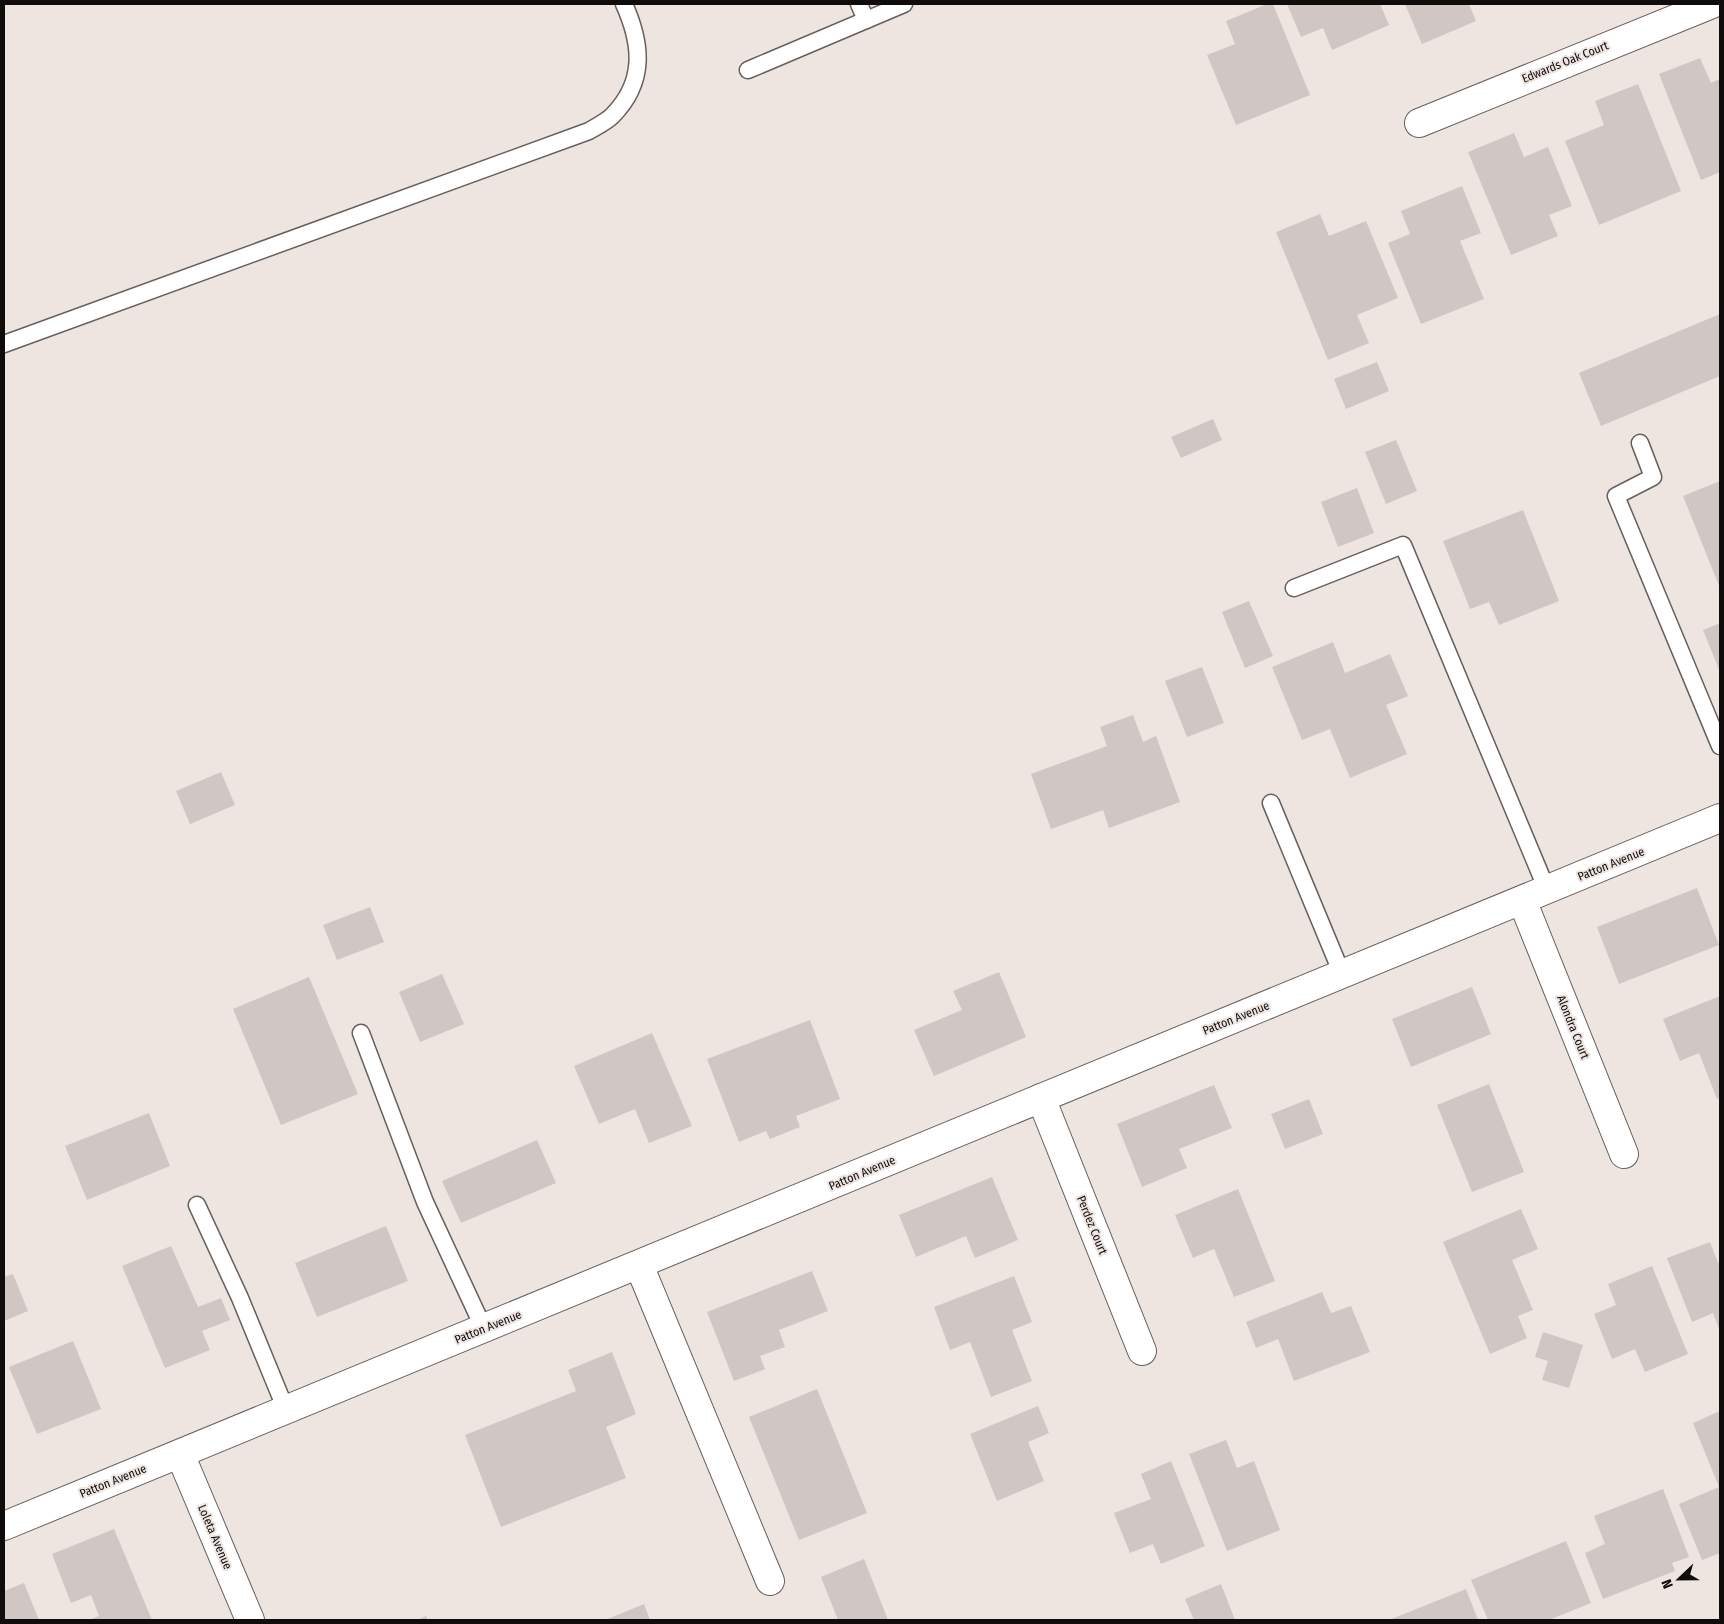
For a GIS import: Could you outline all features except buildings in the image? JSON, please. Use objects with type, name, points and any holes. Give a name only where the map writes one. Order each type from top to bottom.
[{"type":"street","name":"Edwards Oak Court","points":[[1418,122],[1712,4]]},
{"type":"street","name":"Patton Avenue","points":[[4,1526],[1720,818]]},
{"type":"street","name":"Alondra Court","points":[[1535,895],[1624,1154]]},
{"type":"street","name":"Perdez Court","points":[[1041,1098],[1142,1351]]},
{"type":"street","points":[[639,1265],[770,1581]]},
{"type":"street","name":"Loleta Avenue","points":[[180,1454],[250,1620]]},
{"type":"lane","points":[[4,344],[589,131],[612,117],[630,91],[638,66],[638,40],[624,4]]},
{"type":"lane","points":[[859,4],[866,20]]},
{"type":"lane","points":[[748,70],[904,4]]},
{"type":"lane","points":[[1640,443],[1653,477],[1616,496],[1720,746]]},
{"type":"lane","points":[[1294,588],[1403,544],[1535,895]]},
{"type":"lane","points":[[1271,803],[1342,974]]},
{"type":"lane","points":[[361,1033],[425,1202],[484,1329]]},
{"type":"lane","points":[[197,1206],[240,1298],[286,1410]]}]
